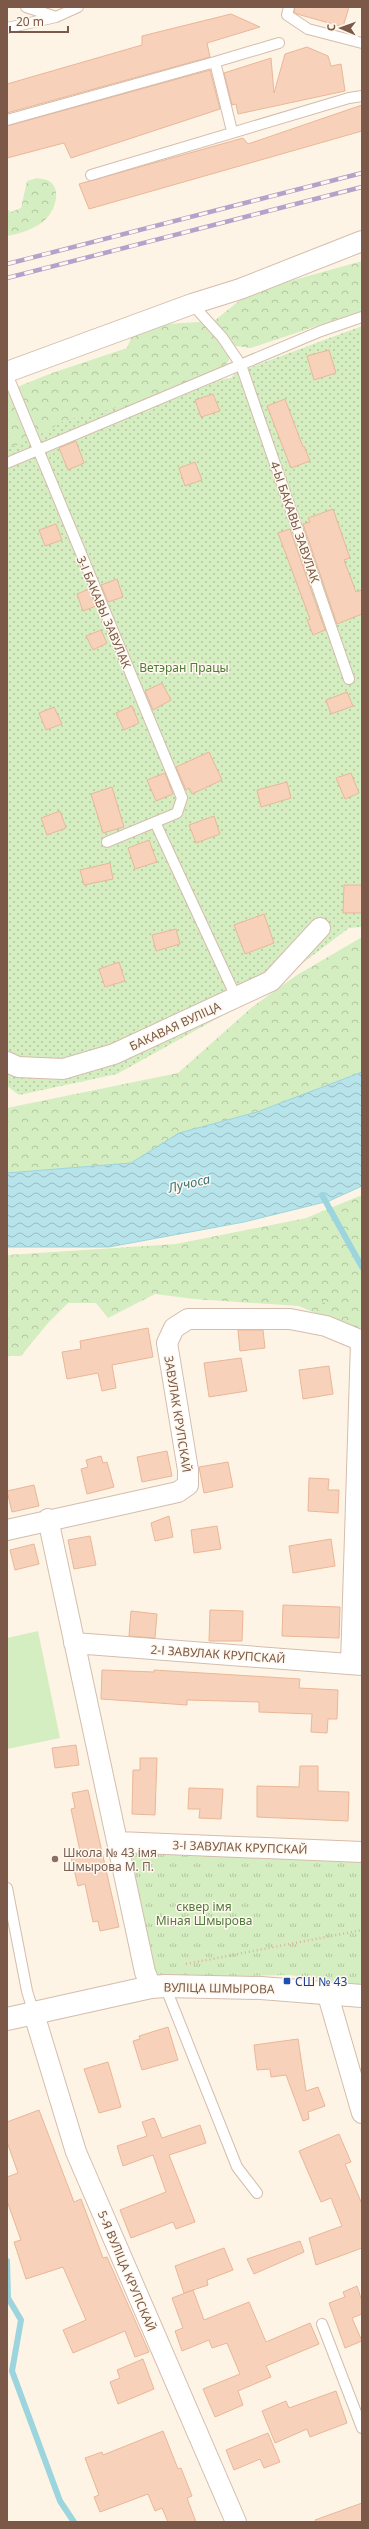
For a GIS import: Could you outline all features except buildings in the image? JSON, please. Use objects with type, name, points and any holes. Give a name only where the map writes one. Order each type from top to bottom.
[{"type":"street","points":[[7,373],[192,304],[240,289],[362,241]]},
{"type":"street","name":"БАКАВАЯ ВУЛІЦА","points":[[7,1062],[18,1067],[63,1069],[114,1054],[270,981],[320,928]]},
{"type":"street","name":"ЗАВУЛАК КРУПСКАЙ","points":[[7,1530],[48,1519],[178,1492],[188,1485],[188,1470],[168,1343],[174,1328],[188,1319],[290,1319],[326,1326],[362,1342]]},
{"type":"street","points":[[356,1665],[362,1342]]},
{"type":"street","points":[[48,1519],[145,1972],[158,1986]]},
{"type":"street","name":"2-І ЗАВУЛАК КРУПСКАЙ","points":[[74,1643],[356,1665]]},
{"type":"street","name":"3-І ЗАВУЛАК КРУПСКАЙ","points":[[118,1842],[362,1852]]},
{"type":"street","name":"ВУЛІЦА ШМЫРОВА","points":[[7,2019],[158,1986],[205,1985],[327,1992],[362,1996]]},
{"type":"street","points":[[327,1992],[362,2113]]},
{"type":"street","name":"5-Я ВУЛІЦА КРУПСКАЙ","points":[[34,2014],[76,2152],[236,2522]]},
{"type":"lane","points":[[26,7],[56,17]]},
{"type":"lane","points":[[7,28],[56,17],[78,7]]},
{"type":"lane","points":[[289,7],[287,15],[308,29],[362,43]]},
{"type":"lane","points":[[7,120],[279,43]]},
{"type":"lane","points":[[215,62],[232,131]]},
{"type":"lane","points":[[91,175],[232,131],[349,98],[362,96]]},
{"type":"lane","name":"4-Ы БАКАВЫ ЗАВУЛАК","points":[[192,304],[222,337],[241,365],[349,679]]},
{"type":"lane","points":[[7,463],[37,452],[321,331],[362,317]]},
{"type":"lane","name":"3-І БАКАВЫ ЗАВУЛАК","points":[[7,373],[37,452],[182,798],[177,813],[107,842]]},
{"type":"lane","points":[[155,822],[236,997]]},
{"type":"lane","points":[[7,1888],[27,1990],[34,2014]]},
{"type":"lane","points":[[158,1986],[237,2167],[257,2193]]},
{"type":"lane","points":[[322,2324],[362,2428]]},
{"type":"green space","points":[[37,178],[49,181],[55,189],[56,199],[53,210],[43,222],[34,228],[7,236],[7,209],[11,212],[21,208],[27,181]]},
{"type":"green space","points":[[362,261],[362,311],[251,348],[236,346],[228,362],[211,380],[166,395],[64,421],[34,438],[7,449],[7,391],[52,373],[127,348],[136,326],[214,321],[250,292]]},
{"type":"green space","name":"Ветэран Працы","points":[[362,326],[362,927],[349,928],[263,993],[117,1074],[19,1095],[7,1086],[7,408],[231,378],[235,373]]},
{"type":"green space","points":[[362,937],[362,1072],[132,1163],[7,1173],[7,1108],[178,1073],[251,1008],[297,975]]},
{"type":"green space","points":[[362,1195],[362,1328],[351,1329],[299,1306],[194,1299],[155,1294],[108,1318],[96,1303],[68,1303],[48,1323],[21,1356],[7,1356],[7,1255],[176,1244],[306,1218]]},
{"type":"green space","points":[[38,1631],[60,1738],[7,1749],[7,1638]]},
{"type":"green space","name":"сквер імя Міная Шмырова","points":[[129,1846],[362,1856],[362,1985],[289,1975],[150,1978]]},
{"type":"water","name":"Лучоса","points":[[362,1072],[362,1186],[329,1201],[244,1222],[109,1247],[7,1247],[7,1173],[131,1163],[179,1133],[257,1112]]},
{"type":"waterway","points":[[322,1195],[362,1267]]},
{"type":"waterway","points":[[7,2261],[8,2298],[21,2320],[12,2371],[60,2501],[74,2522]]},
{"type":"railway","points":[[7,264],[362,173]]},
{"type":"railway","points":[[7,278],[362,187]]},
{"type":"place","name":"Школа № 43 імя Шмырова М. П.","points":[[55,1859]]},
{"type":"place","name":"СШ № 43","points":[[287,1981]]}]
